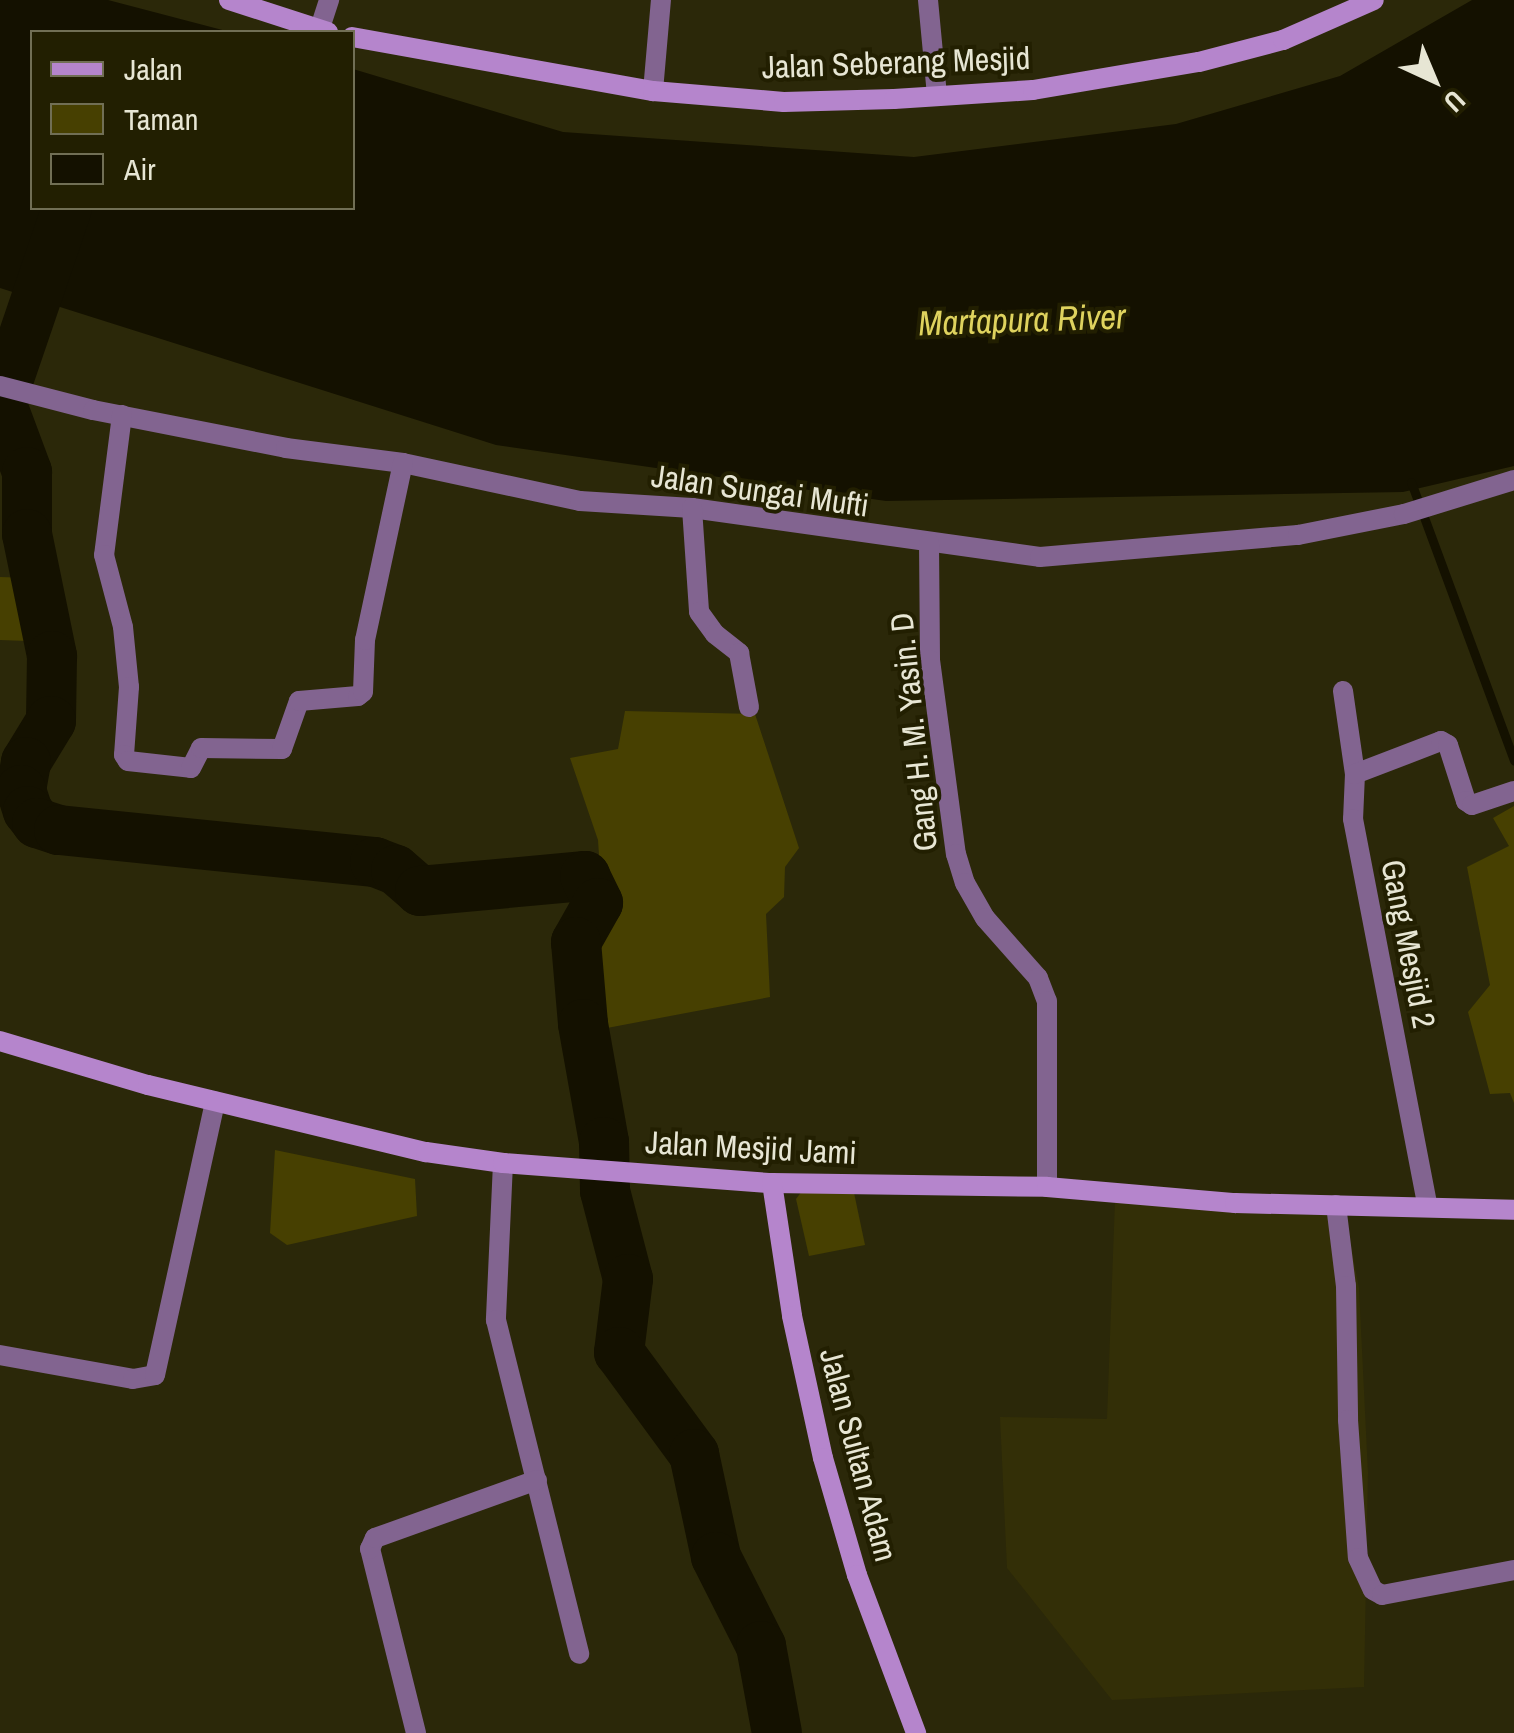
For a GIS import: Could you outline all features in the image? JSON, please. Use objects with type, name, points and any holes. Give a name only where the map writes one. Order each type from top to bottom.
[{"type":"street","points":[[228,0],[317,30]]},
{"type":"street","points":[[323,30],[329,0]]},
{"type":"street","points":[[653,90],[661,0]]},
{"type":"street","points":[[928,0],[937,96]]},
{"type":"street","name":"Jalan Seberang Mesjid","points":[[355,38],[653,90],[784,102],[1034,90],[1199,62],[1283,40],[1374,0]]},
{"type":"street","name":"Jalan Sungai Mufti","points":[[0,386],[286,448],[403,463],[580,501],[692,508],[1040,557],[1298,535],[1404,514],[1514,480]]},
{"type":"street","points":[[122,415],[104,555],[123,627],[129,687],[124,755],[128,761],[190,768],[196,765],[201,748],[282,750],[298,702],[358,696],[362,692],[367,629],[403,463]]},
{"type":"street","points":[[692,508],[699,612],[706,626],[739,653],[749,706]]},
{"type":"street","name":"Gang H. M. Yasin. D","points":[[929,543],[930,660],[956,854],[985,918],[1038,978],[1047,1001],[1047,1187]]},
{"type":"street","name":"Gang Mesjid 2","points":[[1344,691],[1355,774],[1353,819],[1428,1208]]},
{"type":"street","points":[[1355,774],[1441,741],[1448,745],[1466,801],[1476,806],[1514,791]]},
{"type":"street","name":"Jalan Mesjid Jami","points":[[0,1041],[215,1102],[426,1152],[503,1163],[772,1183],[1047,1187],[1235,1203],[1514,1210]]},
{"type":"street","points":[[0,1355],[133,1378],[154,1375],[215,1102]]},
{"type":"street","points":[[503,1163],[496,1320],[579,1654]]},
{"type":"street","name":"Jalan Sultan Adam","points":[[772,1183],[792,1316],[822,1458],[857,1575],[916,1733]]},
{"type":"street","points":[[1336,1205],[1346,1286],[1348,1420],[1358,1558],[1373,1590],[1382,1595],[1514,1570]]},
{"type":"street","points":[[416,1733],[370,1550],[374,1538],[537,1480]]},
{"type":"shaded area","points":[[1115,1200],[1345,1214],[1359,1288],[1368,1473],[1364,1687],[1112,1700],[1007,1568],[1000,1417],[1107,1419]]},
{"type":"green space","points":[[0,577],[30,578],[28,641],[0,640]]},
{"type":"green space","points":[[625,711],[755,714],[799,848],[785,867],[784,897],[766,914],[770,997],[607,1028],[584,927],[602,901],[598,840],[570,758],[618,749]]},
{"type":"green space","points":[[1514,806],[1514,1103],[1510,1093],[1490,1094],[1468,1012],[1490,985],[1467,867],[1509,846],[1493,818]]},
{"type":"green space","points":[[275,1150],[415,1179],[417,1216],[287,1245],[270,1233]]},
{"type":"green space","points":[[853,1188],[865,1245],[809,1256],[796,1199],[802,1191]]},
{"type":"water","name":"Martapura River","points":[[0,0],[108,0],[222,30],[30,30],[30,210],[355,210],[355,70],[563,132],[914,157],[1176,124],[1340,76],[1472,0],[1514,0],[1514,466],[1403,492],[886,501],[496,445],[0,288]]},
{"type":"waterway","points":[[66,210],[1,402],[27,472],[27,534],[52,656],[51,721],[26,762],[21,790],[28,811],[37,823],[59,830],[375,862],[396,870],[420,891],[585,876],[598,903],[576,942],[583,1024],[604,1142],[605,1191],[628,1279],[619,1352],[694,1454],[716,1557],[761,1646],[777,1733]]},
{"type":"waterway","points":[[1411,482],[1514,761]]}]
